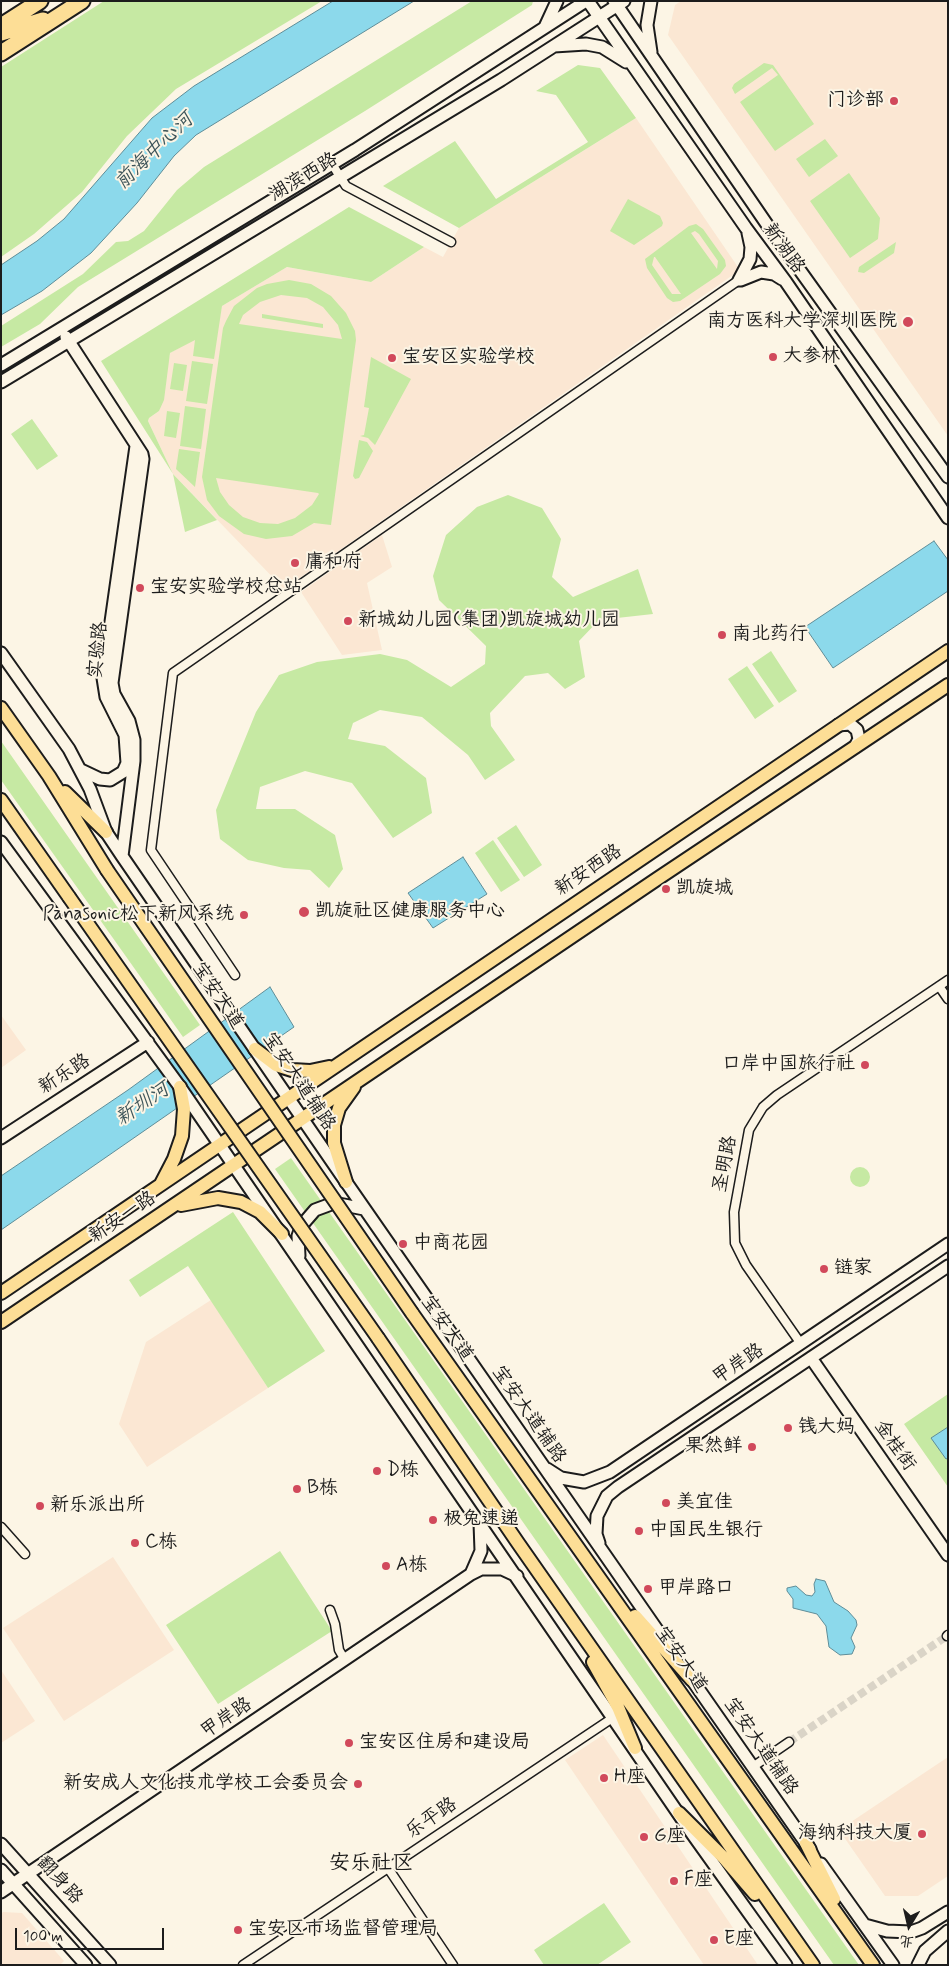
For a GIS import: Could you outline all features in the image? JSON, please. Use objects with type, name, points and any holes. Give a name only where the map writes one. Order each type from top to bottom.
[{"type":"highway","points":[[1,26],[40,1]]},
{"type":"highway","points":[[1,53],[82,1]]},
{"type":"highway","points":[[1,33],[62,14]]},
{"type":"main road","points":[[545,27],[557,1]]},
{"type":"main road","name":"湖滨西路","points":[[1,365],[332,164],[587,1]]},
{"type":"main road","name":"新湖路","points":[[587,1],[786,282],[948,518]]},
{"type":"main road","points":[[651,1],[648,25],[652,57]]},
{"type":"main road","name":"湖滨西路","points":[[1,382],[501,80],[618,3]]},
{"type":"main road","name":"新湖路","points":[[618,3],[652,57],[776,237],[948,477]]},
{"type":"main road","points":[[553,46],[586,44],[602,47],[620,57],[637,72]]},
{"type":"main road","points":[[670,118],[669,110],[673,105],[681,104],[687,108]]},
{"type":"main road","points":[[739,280],[747,268],[751,254],[751,241],[746,228]]},
{"type":"main road","points":[[739,280],[755,273],[767,273],[786,282]]},
{"type":"main road","name":"实验路","points":[[60,329],[142,454],[112,683],[114,694],[129,721],[134,740],[134,760],[122,856]]},
{"type":"main road","name":"实验路","points":[[81,770],[100,779],[110,780],[123,772],[127,763],[125,735],[106,697],[103,678],[136,446]]},
{"type":"main road","name":"新安西路","points":[[252,1124],[948,651]]},
{"type":"main road","name":"宝安大道辅路","points":[[1,653],[62,738],[81,770],[106,832],[122,856],[542,1466],[754,1766],[806,1844],[893,1965]]},
{"type":"main road","points":[[302,1118],[948,685]]},
{"type":"main road","name":"宝安大道","points":[[1,708],[49,776],[107,870],[412,1313],[873,1965]]},
{"type":"main road","points":[[838,725],[850,724],[857,730],[859,738],[855,747]]},
{"type":"main road","points":[[49,776],[106,832]]},
{"type":"main road","points":[[1,800],[378,1338],[557,1599],[813,1965]]},
{"type":"main road","points":[[1,842],[160,1058],[180,1087],[189,1111],[220,1145],[300,1259],[679,1813],[786,1965]]},
{"type":"main road","name":"新乐路","points":[[1,1138],[148,1042]]},
{"type":"main road","points":[[255,1049],[276,1065],[301,1072],[321,1070],[351,1056]]},
{"type":"main road","points":[[346,1182],[334,1143],[334,1125],[339,1108],[350,1092],[367,1074]]},
{"type":"main road","points":[[160,1186],[180,1147],[189,1111]]},
{"type":"main road","name":"新安一路","points":[[1,1322],[302,1118]]},
{"type":"main road","name":"新安一路","points":[[1,1293],[252,1124]]},
{"type":"main road","points":[[168,1209],[207,1199],[233,1200],[260,1212],[282,1234]]},
{"type":"main road","points":[[300,1259],[298,1236],[302,1225],[315,1210],[334,1203],[364,1209]]},
{"type":"main road","name":"甲岸路","points":[[542,1466],[560,1478],[584,1482],[596,1479],[610,1472],[948,1244]]},
{"type":"main road","name":"甲岸路","points":[[602,1552],[596,1534],[597,1516],[607,1496],[948,1266]]},
{"type":"main road","name":"金桂街","points":[[811,1358],[948,1555]]},
{"type":"main road","points":[[738,1386],[735,1391],[737,1399],[744,1401],[749,1399]]},
{"type":"main road","points":[[471,1574],[481,1551],[482,1534],[480,1521]]},
{"type":"main road","points":[[471,1574],[481,1569],[502,1569],[518,1577]]},
{"type":"main road","points":[[595,1572],[692,1680]]},
{"type":"main road","name":"甲岸路","points":[[1,1892],[471,1574]]},
{"type":"main road","points":[[557,1599],[618,1707],[635,1748]]},
{"type":"main road","points":[[679,1813],[724,1858],[805,1953]]},
{"type":"main road","name":"翻身路","points":[[1,1844],[110,1965]]},
{"type":"main road","points":[[806,1844],[853,1937]]},
{"type":"main road","name":"翻身路","points":[[1,1870],[86,1965]]},
{"type":"main road","points":[[865,1925],[887,1932],[911,1932],[922,1928],[948,1912]]},
{"type":"main road","points":[[918,1965],[925,1951],[948,1930]]},
{"type":"street","points":[[332,164],[346,186],[451,242]]},
{"type":"street","points":[[235,975],[152,850],[173,673],[739,280]]},
{"type":"street","name":"圣明路","points":[[801,1344],[746,1265],[736,1243],[734,1212],[749,1130],[763,1107],[777,1095],[948,980]]},
{"type":"street","points":[[939,986],[948,999]]},
{"type":"street","points":[[1,1527],[25,1554]]},
{"type":"street","points":[[330,1610],[336,1624],[339,1650],[345,1660]]},
{"type":"street","name":"乐平路","points":[[243,1965],[614,1718]]},
{"type":"street","points":[[754,1766],[789,1742]]},
{"type":"street","points":[[388,1868],[453,1965]]},
{"type":"shaded area","name":"南方医科大学深圳医院","points":[[681,1],[948,1],[948,436],[668,35],[675,5]]},
{"type":"shaded area","name":"宝安区实验学校","points":[[636,118],[740,270],[284,589],[173,474],[148,421],[149,418],[159,411],[170,353],[218,326],[222,306],[287,267],[371,282],[424,247],[443,257],[459,228]]},
{"type":"shaded area","name":"新城幼儿园(集团)凯旋城幼儿园","points":[[382,535],[392,567],[367,583],[382,650],[342,655],[301,592]]},
{"type":"shaded area","points":[[1,1015],[26,1050],[1,1068]]},
{"type":"shaded area","points":[[211,1300],[268,1388],[147,1467],[119,1424],[146,1342]]},
{"type":"shaded area","points":[[113,1557],[174,1650],[64,1721],[3,1628]]},
{"type":"shaded area","points":[[1,1670],[35,1721],[1,1743]]},
{"type":"shaded area","points":[[603,1735],[758,1965],[704,1965],[565,1760]]},
{"type":"shaded area","points":[[948,1757],[948,1876],[918,1896],[885,1896],[839,1830]]},
{"type":"shaded area","points":[[3,1912],[22,1913],[64,1961],[60,1965],[1,1965],[1,1914]]},
{"type":"green space","points":[[104,1],[322,1],[176,89],[127,136],[82,192],[34,234],[1,257],[1,67]]},
{"type":"green space","points":[[472,1],[533,1],[532,5],[365,111],[78,287],[40,324],[1,347],[1,326],[83,274],[116,242],[128,241],[144,231],[177,190],[204,167]]},
{"type":"green space","points":[[764,63],[773,65],[814,124],[775,151],[740,102],[778,75],[772,68],[735,94],[732,88],[734,84]]},
{"type":"green space","points":[[578,65],[600,68],[636,118],[459,228],[383,186],[455,141],[496,199],[588,142],[556,95],[536,91]]},
{"type":"green space","points":[[825,139],[838,156],[809,177],[796,159]]},
{"type":"green space","points":[[849,173],[880,218],[878,239],[850,258],[810,201]]},
{"type":"green space","points":[[628,199],[660,216],[663,223],[662,226],[634,245],[610,231]]},
{"type":"green space","points":[[349,207],[424,247],[371,282],[287,267],[222,306],[214,359],[193,356],[195,340],[170,353],[164,400],[159,411],[149,418],[148,421],[173,474],[101,361]]},
{"type":"green space","points":[[696,224],[703,229],[725,260],[726,266],[720,274],[680,301],[673,302],[667,298],[647,268],[645,259],[689,226]],"holes":[[[695,231],[718,261],[717,269],[691,233]],[[655,257],[681,294],[672,294],[652,265]]]},
{"type":"green space","points":[[896,242],[894,253],[864,273],[858,272],[859,267]]},
{"type":"green space","points":[[289,280],[311,284],[331,296],[346,313],[355,331],[356,340],[331,525],[314,523],[292,536],[266,539],[244,534],[219,516],[207,500],[202,477],[223,328],[234,306],[257,288]],"holes":[[[281,295],[307,298],[323,307],[338,325],[342,339],[239,324],[243,315],[260,302]],[[216,478],[318,493],[319,494],[312,505],[295,518],[278,524],[260,523],[243,517],[229,505],[220,492]]]},
{"type":"green space","points":[[262,314],[323,324],[323,328],[262,318]]},
{"type":"green space","points":[[371,357],[411,379],[375,445],[368,438],[360,436],[364,435],[369,408],[364,407]]},
{"type":"green space","points":[[192,361],[213,364],[207,404],[186,401]]},
{"type":"green space","points":[[174,363],[187,365],[183,391],[170,389]]},
{"type":"green space","points":[[185,406],[206,409],[201,449],[180,446]]},
{"type":"green space","points":[[167,411],[180,413],[176,438],[164,436]]},
{"type":"green space","points":[[32,419],[58,456],[37,470],[11,434]]},
{"type":"green space","points":[[359,440],[367,442],[373,451],[359,478],[355,479],[353,476]]},
{"type":"green space","points":[[179,449],[200,452],[195,487],[176,469]]},
{"type":"green space","points":[[173,474],[217,520],[185,532]]},
{"type":"green space","points":[[508,495],[542,508],[561,539],[552,577],[573,597],[638,569],[653,614],[599,620],[579,641],[585,677],[565,689],[548,673],[525,676],[490,713],[491,726],[515,760],[485,780],[468,755],[422,717],[380,710],[353,723],[348,739],[385,746],[426,778],[432,813],[393,838],[352,783],[305,771],[260,787],[256,809],[295,809],[335,835],[343,869],[329,888],[310,870],[284,868],[248,860],[220,839],[216,810],[256,712],[279,675],[317,662],[380,654],[407,660],[451,687],[485,664],[486,646],[439,600],[433,576],[446,535],[477,507]]},
{"type":"green space","points":[[771,651],[797,691],[779,703],[752,664]]},
{"type":"green space","points":[[747,666],[774,706],[755,719],[728,679]]},
{"type":"green space","points":[[1,741],[200,1025],[183,1037],[1,780]]},
{"type":"green space","points":[[516,825],[542,865],[524,877],[497,838]]},
{"type":"green space","points":[[493,840],[520,880],[501,892],[475,853]]},
{"type":"green space","points":[[291,1158],[859,1965],[834,1965],[275,1169]]},
{"type":"green space","points":[[860,1167],[867,1170],[870,1177],[867,1184],[860,1187],[853,1184],[850,1177],[853,1170]]},
{"type":"green space","points":[[233,1212],[325,1351],[268,1388],[188,1266],[140,1297],[129,1280]]},
{"type":"green space","points":[[948,1394],[948,1427],[932,1438],[948,1458],[948,1487],[904,1424]]},
{"type":"green space","points":[[280,1551],[332,1631],[218,1704],[166,1625]]},
{"type":"green space","points":[[604,1903],[631,1942],[597,1965],[544,1965],[534,1950]]},
{"type":"water","name":"前海中心河","points":[[333,1],[414,1],[196,135],[174,156],[137,203],[91,253],[42,291],[1,315],[1,265],[37,241],[64,219],[152,118],[194,86]]},
{"type":"water","points":[[934,541],[948,560],[948,591],[833,668],[805,627]]},
{"type":"water","points":[[463,857],[487,894],[433,928],[408,893]]},
{"type":"water","name":"新圳河","points":[[270,987],[294,1027],[1,1230],[1,1176],[128,1090]]},
{"type":"water","points":[[948,1427],[948,1458],[946,1459],[931,1438]]},
{"type":"water","points":[[816,1579],[825,1581],[834,1602],[848,1611],[856,1620],[857,1625],[851,1638],[855,1647],[852,1654],[840,1655],[829,1647],[826,1626],[817,1614],[793,1608],[793,1599],[787,1588],[796,1586],[806,1595],[812,1596],[815,1592],[814,1584]]},
{"type":"tunnel","points":[[789,1742],[947,1636]]},
{"type":"place","name":"门诊部","points":[[894,101]]},
{"type":"place","name":"南方医科大学深圳医院","points":[[908,322]]},
{"type":"place","name":"大参林","points":[[773,357]]},
{"type":"place","name":"宝安区实验学校","points":[[392,358]]},
{"type":"place","name":"庸和府","points":[[295,563]]},
{"type":"place","name":"宝安实验学校总站","points":[[140,588]]},
{"type":"place","name":"新城幼儿园(集团)凯旋城幼儿园","points":[[348,621]]},
{"type":"place","name":"南北药行","points":[[722,635]]},
{"type":"place","name":"凯旋城","points":[[666,889]]},
{"type":"place","name":"凯旋社区健康服务中心","points":[[304,912]]},
{"type":"place","name":"Panasonic松下新风系统","points":[[244,915]]},
{"type":"place","name":"口岸中国旅行社","points":[[865,1065]]},
{"type":"place","name":"中商花园","points":[[403,1244]]},
{"type":"place","name":"链家","points":[[824,1269]]},
{"type":"place","name":"钱大妈","points":[[788,1428]]},
{"type":"place","name":"果然鲜","points":[[752,1447]]},
{"type":"place","name":"D栋","points":[[377,1471]]},
{"type":"place","name":"B栋","points":[[297,1489]]},
{"type":"place","name":"美宜佳","points":[[666,1503]]},
{"type":"place","name":"新乐派出所","points":[[40,1506]]},
{"type":"place","name":"极兔速递","points":[[433,1520]]},
{"type":"place","name":"中国民生银行","points":[[639,1531]]},
{"type":"place","name":"C栋","points":[[135,1543]]},
{"type":"place","name":"A栋","points":[[386,1566]]},
{"type":"place","name":"甲岸路口","points":[[648,1589]]},
{"type":"place","name":"宝安区住房和建设局","points":[[349,1743]]},
{"type":"place","name":"H座","points":[[604,1778]]},
{"type":"place","name":"新安成人文化技术学校工会委员会","points":[[358,1784]]},
{"type":"place","name":"海纳科技大厦","points":[[922,1834]]},
{"type":"place","name":"G座","points":[[644,1837]]},
{"type":"place","name":"F座","points":[[674,1881]]},
{"type":"place","name":"宝安区市场监督管理局","points":[[238,1930]]},
{"type":"place","name":"E座","points":[[714,1940]]},
{"type":"district","name":"安乐社区","points":[[371,1865]]}]
